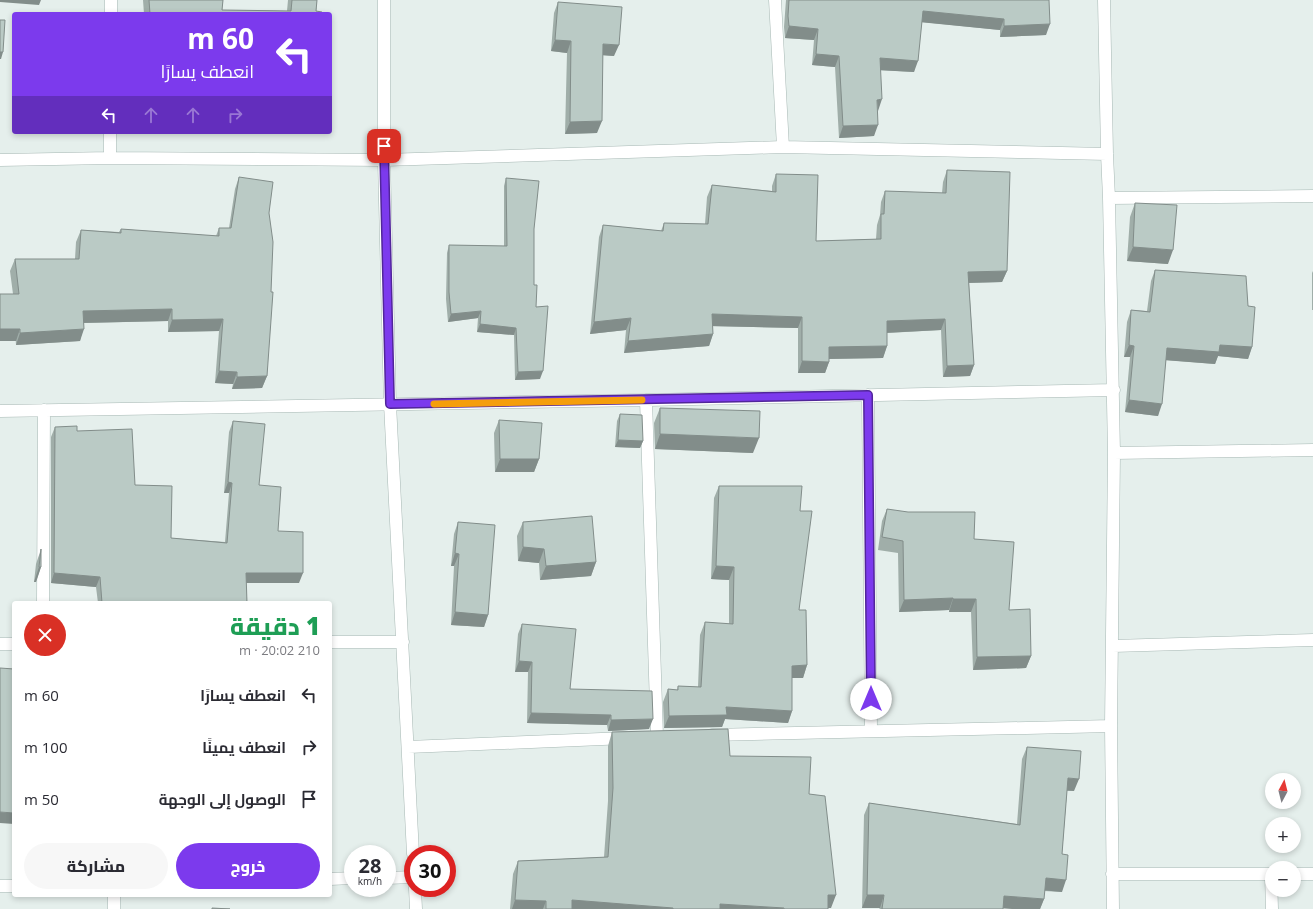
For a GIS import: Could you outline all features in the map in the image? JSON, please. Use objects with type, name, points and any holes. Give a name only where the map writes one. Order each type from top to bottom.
[{"type":"street","points":[[110,12],[111,0]]},
{"type":"street","points":[[384,0],[384,160],[390,404],[413,845]]},
{"type":"street","points":[[775,0],[783,147]]},
{"type":"street","points":[[1104,0],[1114,390],[1113,646],[1111,726],[1113,909]]},
{"type":"street","points":[[110,134],[110,158]]},
{"type":"street","points":[[0,160],[110,158],[384,160],[783,147],[1107,154]]},
{"type":"street","points":[[1109,198],[1313,196]]},
{"type":"street","points":[[0,411],[1114,390]]},
{"type":"street","points":[[868,395],[871,731]]},
{"type":"street","points":[[646,400],[657,736]]},
{"type":"street","points":[[42,601],[44,410]]},
{"type":"street","points":[[1114,453],[1313,450]]},
{"type":"street","points":[[1113,646],[1313,640]]},
{"type":"street","points":[[332,642],[403,642]]},
{"type":"street","points":[[0,644],[12,644]]},
{"type":"street","points":[[697,735],[1111,726]]},
{"type":"street","points":[[408,747],[634,737]]},
{"type":"street","points":[[1112,874],[1265,874]]},
{"type":"street","points":[[1301,874],[1313,874]]},
{"type":"street","points":[[332,879],[344,878]]},
{"type":"street","points":[[0,886],[12,886]]},
{"type":"street","points":[[114,897],[114,909]]},
{"type":"street","points":[[415,897],[416,909]]},
{"type":"street","points":[[1272,897],[1272,909]]},
{"type":"building","points":[[149,0],[223,0],[222,10],[291,11],[292,0],[317,0],[316,11],[322,12],[150,12]]},
{"type":"building","points":[[789,0],[1049,0],[1050,24],[1004,26],[1004,19],[923,11],[918,61],[880,58],[882,99],[877,100],[878,125],[843,126],[839,56],[816,54],[818,29],[789,26]]},
{"type":"building","points":[[558,2],[622,7],[619,45],[603,44],[602,121],[570,122],[571,41],[555,40]]},
{"type":"building","points":[[0,20],[5,20],[3,52],[0,52]]},
{"type":"building","points":[[947,170],[1010,172],[1007,271],[968,272],[974,365],[947,366],[945,319],[887,321],[887,346],[829,347],[829,362],[802,361],[802,317],[712,314],[713,334],[628,341],[631,318],[594,322],[603,225],[663,231],[664,223],[708,224],[712,185],[776,192],[776,174],[818,175],[816,241],[881,239],[881,214],[884,214],[885,191],[946,193]]},
{"type":"building","points":[[239,177],[273,182],[269,213],[273,242],[271,292],[273,292],[267,376],[237,377],[237,372],[219,371],[223,319],[172,320],[172,309],[83,311],[84,329],[20,333],[20,329],[0,329],[0,294],[19,294],[15,259],[79,259],[81,230],[121,233],[121,229],[219,236],[219,228],[231,228]]},
{"type":"building","points":[[506,178],[539,181],[534,229],[534,285],[537,285],[536,307],[548,306],[543,371],[518,372],[516,328],[480,324],[481,311],[451,314],[449,292],[449,245],[507,246]]},
{"type":"building","points":[[1135,203],[1177,205],[1173,250],[1133,247]]},
{"type":"building","points":[[1155,270],[1246,276],[1248,306],[1255,307],[1252,347],[1220,345],[1219,352],[1167,348],[1162,404],[1129,400],[1134,346],[1129,345],[1131,310],[1150,312]]},
{"type":"building","points":[[660,408],[760,411],[759,438],[660,434]]},
{"type":"building","points":[[620,414],[642,415],[643,441],[618,440]]},
{"type":"building","points":[[499,420],[542,423],[539,459],[500,459]]},
{"type":"building","points":[[233,421],[265,424],[259,485],[281,487],[278,531],[303,532],[303,573],[246,573],[247,601],[102,601],[100,577],[54,573],[55,427],[77,426],[77,431],[132,429],[135,485],[172,486],[171,538],[227,543],[232,483],[228,482]]},
{"type":"building","points":[[719,486],[802,486],[800,511],[812,511],[799,610],[806,610],[807,665],[792,666],[792,711],[726,707],[727,715],[669,716],[668,689],[678,690],[678,686],[701,687],[705,622],[733,624],[734,567],[716,566]]},
{"type":"building","points":[[887,509],[908,512],[975,512],[974,539],[1014,542],[1009,610],[1030,609],[1031,656],[977,657],[976,599],[953,598],[904,600],[903,541],[882,537]]},
{"type":"building","points":[[592,516],[596,562],[546,566],[544,549],[523,547],[523,522]]},
{"type":"building","points":[[458,522],[495,525],[488,615],[455,612],[459,554],[455,553]]},
{"type":"building","points":[[41,549],[41,567],[39,567]]},
{"type":"building","points":[[522,624],[576,629],[570,689],[652,691],[653,719],[611,720],[611,715],[531,713],[532,662],[519,661]]},
{"type":"building","points":[[0,668],[12,669],[12,813],[0,812]]},
{"type":"building","points":[[728,729],[730,756],[811,757],[809,794],[825,796],[836,895],[828,895],[828,909],[784,909],[720,904],[720,909],[673,909],[572,900],[572,909],[546,909],[546,901],[515,900],[518,861],[608,857],[613,788],[612,732]]},
{"type":"building","points":[[1027,747],[1081,751],[1079,779],[1068,778],[1062,854],[1068,855],[1066,880],[1046,878],[1044,899],[1004,896],[1003,909],[882,909],[884,895],[867,895],[869,803],[1020,825]]},
{"type":"slow traffic","points":[[434,404],[642,400]]},
{"type":"route","points":[[384,146],[390,404],[868,395],[871,699]]}]
